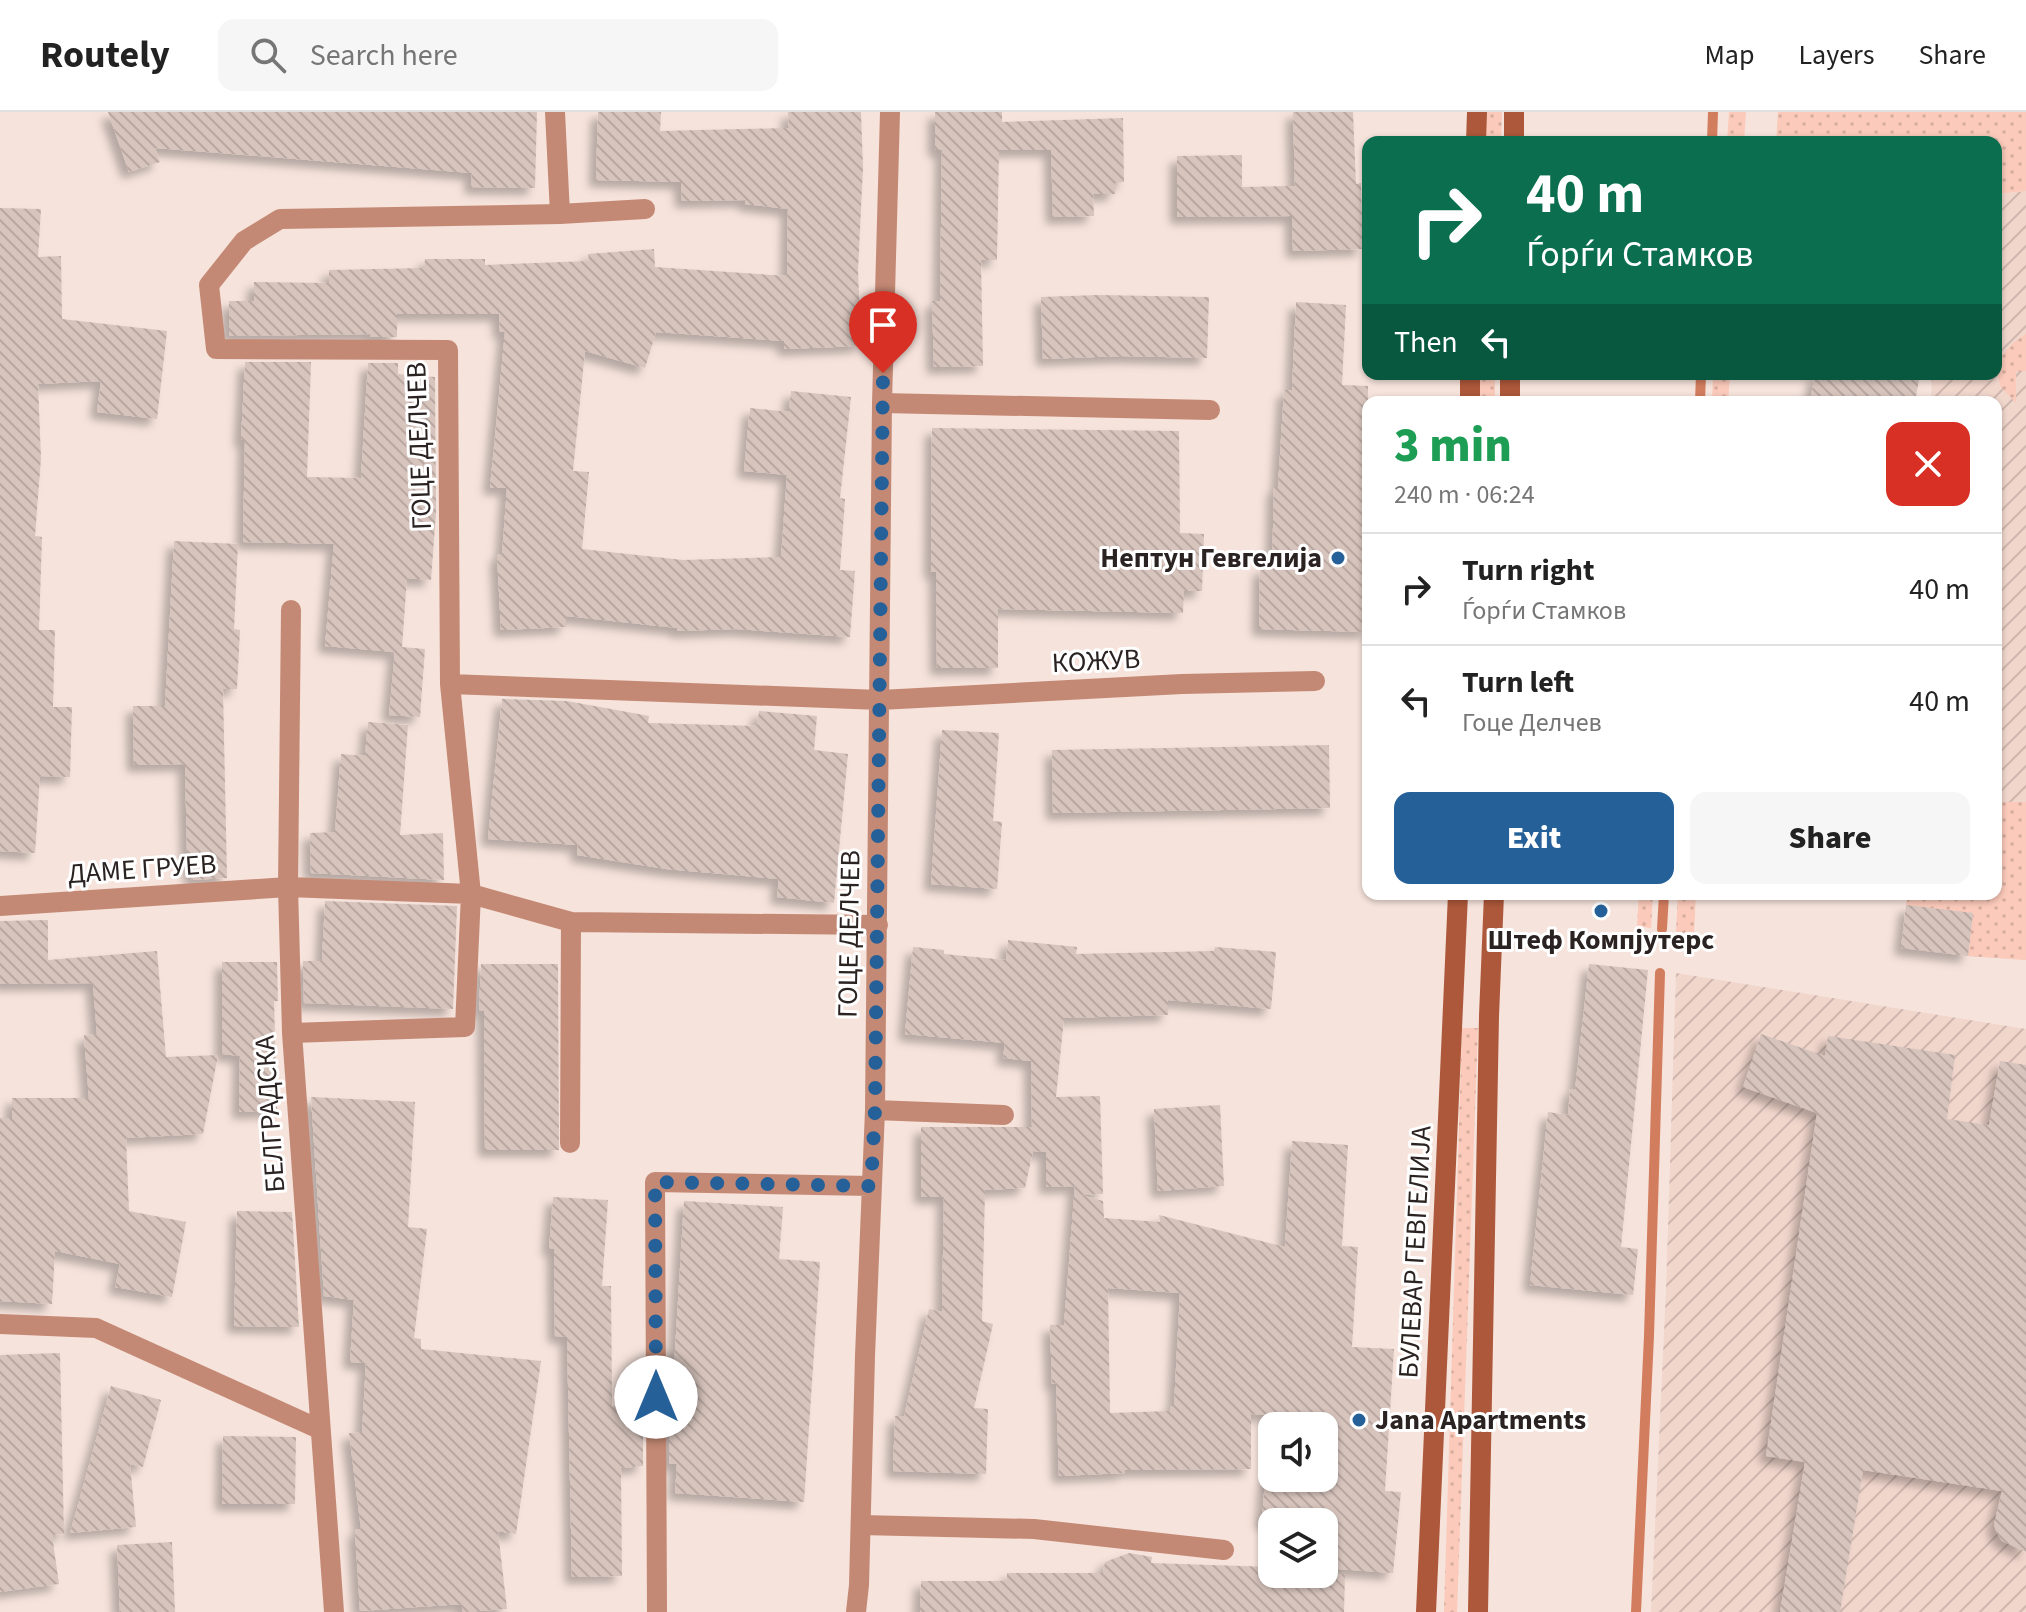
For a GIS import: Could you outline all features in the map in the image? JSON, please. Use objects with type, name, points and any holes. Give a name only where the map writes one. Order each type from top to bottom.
[{"type":"main road","points":[[1476,136],[1477,112]]},
{"type":"main road","points":[[1514,112],[1514,136]]},
{"type":"main road","name":"БУЛЕВАР ГЕВГЕЛИЈА","points":[[1426,1612],[1458,900]]},
{"type":"main road","points":[[1478,1612],[1494,900]]},
{"type":"street","points":[[555,112],[560,214]]},
{"type":"street","name":"ГОЦЕ ДЕЛЧЕВ","points":[[856,1612],[875,1110],[882,403],[890,112]]},
{"type":"street","name":"ГОЦЕ ДЕЛЧЕВ","points":[[292,1033],[465,1027],[471,894],[450,684],[448,350],[216,349],[209,285],[244,241],[280,219],[560,214],[645,209]]},
{"type":"street","points":[[882,403],[1210,410]]},
{"type":"street","name":"БЕЛГРАДСКА","points":[[291,610],[288,887],[292,1033],[334,1612]]},
{"type":"street","name":"КОЖУВ","points":[[450,684],[880,700],[1182,684],[1315,681]]},
{"type":"street","name":"ДАМЕ ГРУЕВ","points":[[0,906],[288,887],[471,894],[571,922],[878,925]]},
{"type":"street","points":[[570,1143],[571,922]]},
{"type":"street","points":[[875,1110],[1004,1115]]},
{"type":"street","points":[[657,1612],[655,1182],[871,1186]]},
{"type":"street","points":[[0,1324],[96,1328],[319,1429]]},
{"type":"street","points":[[861,1525],[1034,1529],[1224,1550]]},
{"type":"shaded area","points":[[1485,112],[1502,112],[1501,136],[1484,136]]},
{"type":"shaded area","points":[[1729,112],[1746,112],[1744,136],[1727,136]]},
{"type":"shaded area","points":[[1778,112],[2026,112],[2026,191],[2002,193],[2002,136],[1776,136]]},
{"type":"shaded area","points":[[2026,191],[2026,960],[1901,948],[1907,900],[2002,900],[2002,396],[1931,396],[1932,380],[2002,380],[2002,193]]},
{"type":"shaded area","points":[[2026,334],[2026,371],[2016,372],[2016,403],[2000,386],[1999,380],[2002,380],[2002,355]]},
{"type":"shaded area","points":[[1478,380],[1495,380],[1495,396],[1477,396]]},
{"type":"shaded area","points":[[1713,380],[1730,380],[1728,396],[1712,396]]},
{"type":"shaded area","points":[[2002,802],[2026,802],[2026,960],[1968,956],[1973,913],[1906,905],[1907,900],[2002,900]]},
{"type":"shaded area","points":[[1639,900],[1653,900],[1651,928],[1637,926]]},
{"type":"shaded area","points":[[1678,900],[1696,900],[1694,934],[1676,932]]},
{"type":"shaded area","points":[[1676,973],[2026,1029],[2026,1612],[1651,1612],[1666,1290]]},
{"type":"shaded area","points":[[1462,1028],[1478,1028],[1457,1612],[1444,1612]]},
{"type":"building","points":[[108,112],[537,112],[535,188],[471,187],[472,173],[155,148],[160,162],[129,172]]},
{"type":"building","points":[[598,112],[661,112],[660,131],[789,128],[788,112],[861,112],[863,168],[858,270],[861,346],[784,349],[784,341],[656,332],[645,368],[585,351],[573,471],[589,472],[582,549],[683,560],[781,557],[787,475],[744,471],[750,408],[789,412],[791,391],[851,397],[840,498],[845,499],[840,570],[855,571],[850,637],[736,629],[677,631],[677,628],[566,616],[566,627],[501,630],[497,554],[502,554],[507,488],[490,488],[505,332],[500,332],[499,314],[397,314],[397,337],[370,337],[370,334],[229,336],[229,301],[254,301],[254,282],[329,283],[329,270],[424,268],[425,259],[485,259],[485,265],[589,261],[588,254],[654,249],[655,267],[787,276],[788,209],[745,204],[746,200],[682,201],[681,182],[596,180]]},
{"type":"building","points":[[935,112],[1002,112],[1002,122],[1123,118],[1124,182],[1115,183],[1115,194],[1093,194],[1094,216],[1053,217],[1051,150],[999,150],[997,260],[981,260],[983,366],[934,367],[932,301],[940,301],[942,150],[935,150]]},
{"type":"building","points":[[1293,112],[1353,112],[1356,184],[1361,183],[1362,249],[1293,251],[1292,216],[1177,217],[1177,156],[1242,155],[1242,187],[1295,186]]},
{"type":"building","points":[[0,208],[41,209],[38,257],[61,256],[62,319],[167,331],[157,419],[97,412],[101,381],[38,384],[41,458],[35,536],[42,537],[39,630],[55,630],[53,707],[72,707],[70,777],[40,776],[35,853],[0,851]]},
{"type":"building","points":[[1041,297],[1209,297],[1207,358],[1121,356],[1043,359]]},
{"type":"building","points":[[1296,302],[1346,305],[1342,385],[1368,386],[1368,396],[1362,396],[1362,632],[1259,629],[1260,568],[1272,568],[1274,487],[1278,487],[1284,390],[1292,390]]},
{"type":"building","points":[[245,362],[311,362],[307,477],[361,478],[368,363],[398,363],[398,374],[435,377],[436,512],[431,580],[407,578],[402,647],[425,649],[420,717],[389,715],[395,652],[325,646],[334,544],[243,542],[245,440],[241,440]]},
{"type":"building","points":[[1814,380],[1919,380],[1916,396],[1811,396]]},
{"type":"building","points":[[932,428],[1179,431],[1180,533],[1204,534],[1202,591],[1184,591],[1183,613],[998,609],[998,668],[937,668],[936,572],[931,572]]},
{"type":"building","points":[[174,541],[238,544],[234,629],[240,630],[237,689],[223,689],[227,878],[192,880],[187,852],[185,764],[134,765],[133,706],[165,706]]},
{"type":"building","points":[[502,699],[567,701],[649,716],[648,723],[757,726],[759,711],[817,716],[814,750],[848,754],[834,903],[777,897],[779,879],[666,869],[577,855],[578,845],[488,839]]},
{"type":"building","points":[[368,722],[408,725],[400,835],[443,833],[444,880],[311,873],[310,833],[335,832],[341,754],[365,756]]},
{"type":"building","points":[[942,730],[999,733],[993,821],[1002,822],[997,889],[931,884]]},
{"type":"building","points":[[1329,745],[1330,808],[1053,813],[1052,750]]},
{"type":"building","points":[[325,901],[457,906],[453,1009],[304,1003],[303,961],[322,961]]},
{"type":"building","points":[[1906,905],[1973,913],[1968,956],[1901,948]]},
{"type":"building","points":[[48,920],[48,960],[157,951],[166,1057],[218,1055],[203,1134],[126,1138],[129,1211],[186,1222],[172,1297],[115,1287],[120,1264],[55,1251],[52,1304],[0,1301],[0,1118],[12,1118],[12,1098],[89,1098],[84,1035],[97,1034],[93,983],[0,984],[0,921]]},
{"type":"building","points":[[1008,940],[1077,947],[1076,954],[1214,951],[1215,947],[1276,952],[1271,1009],[1168,1000],[1168,1015],[1064,1018],[1056,1097],[1100,1096],[1103,1194],[1081,1195],[1103,1201],[1104,1218],[1160,1222],[1159,1215],[1285,1247],[1292,1141],[1348,1145],[1342,1246],[1358,1247],[1352,1347],[1394,1349],[1385,1491],[1401,1492],[1393,1573],[1338,1569],[1338,1508],[1263,1508],[1264,1492],[1338,1492],[1338,1412],[1251,1414],[1251,1469],[1124,1470],[1125,1473],[1059,1476],[1056,1383],[1052,1384],[1050,1325],[1064,1325],[1075,1186],[1046,1187],[1046,1152],[1033,1151],[1025,1188],[985,1190],[982,1321],[993,1324],[974,1408],[988,1409],[986,1474],[893,1471],[895,1416],[904,1416],[929,1309],[942,1312],[944,1197],[921,1197],[921,1127],[1032,1127],[1031,1061],[1003,1058],[1005,1043],[905,1034],[913,947],[944,950],[944,954],[1006,960]],"holes":[[[1108,1288],[1180,1293],[1174,1406],[1170,1406],[1170,1411],[1110,1413]]]},
{"type":"building","points":[[222,962],[277,962],[278,1001],[274,1001],[277,1111],[239,1112],[240,1056],[222,1054]]},
{"type":"building","points":[[481,964],[558,964],[559,1150],[485,1150],[484,1011],[479,1010]]},
{"type":"building","points":[[1589,964],[1648,970],[1621,1247],[1638,1249],[1633,1295],[1530,1285],[1548,1112],[1568,1115],[1570,1089],[1575,1090]]},
{"type":"building","points":[[1761,1034],[1825,1056],[1828,1036],[1955,1055],[1947,1119],[1989,1125],[2000,1061],[2026,1065],[2026,1552],[2002,1541],[1996,1531],[1994,1524],[2002,1491],[1863,1470],[1840,1612],[1780,1612],[1805,1462],[1766,1456],[1817,1113],[1743,1087]]},
{"type":"building","points":[[311,1097],[415,1102],[408,1227],[427,1229],[414,1338],[421,1339],[421,1349],[541,1361],[516,1534],[498,1531],[507,1609],[463,1612],[462,1604],[360,1611],[355,1530],[361,1529],[349,1433],[362,1432],[366,1363],[350,1362],[354,1300],[324,1296]]},
{"type":"building","points":[[1220,1105],[1224,1186],[1158,1191],[1154,1109]]},
{"type":"building","points":[[553,1197],[608,1200],[602,1286],[611,1286],[612,1406],[643,1404],[643,1466],[621,1468],[622,1576],[572,1577],[567,1337],[555,1336],[554,1249],[549,1249]]},
{"type":"building","points":[[684,1201],[783,1207],[779,1259],[820,1262],[804,1502],[675,1493],[677,1464],[669,1464],[669,1401],[672,1401]]},
{"type":"building","points":[[237,1211],[292,1212],[299,1327],[234,1326]]},
{"type":"building","points":[[60,1353],[64,1534],[52,1535],[59,1584],[0,1592],[0,1355]]},
{"type":"building","points":[[111,1386],[161,1400],[143,1467],[130,1464],[136,1527],[70,1533]]},
{"type":"building","points":[[223,1436],[296,1437],[295,1504],[222,1504]]},
{"type":"building","points":[[172,1542],[175,1612],[120,1612],[117,1545]]},
{"type":"building","points":[[1129,1553],[1152,1557],[1151,1563],[1258,1567],[1258,1588],[1338,1588],[1338,1574],[1345,1574],[1344,1612],[920,1612],[921,1581],[1007,1581],[1007,1573],[1103,1573],[1105,1562]]},
{"type":"waterway","points":[[1712,136],[1713,112]]},
{"type":"waterway","points":[[1700,396],[1701,380]]},
{"type":"waterway","points":[[1662,929],[1664,900]]},
{"type":"waterway","points":[[1636,1612],[1649,1336],[1660,973]]},
{"type":"place","name":"Нептун Гевгелија","points":[[1338,558]]},
{"type":"place","name":"Штеф Компјутерс","points":[[1601,911]]},
{"type":"place","name":"Jana Apartments","points":[[1359,1420]]},
{"type":"route","points":[[656,1397],[655,1182],[871,1186],[875,1110],[883,373]]}]
